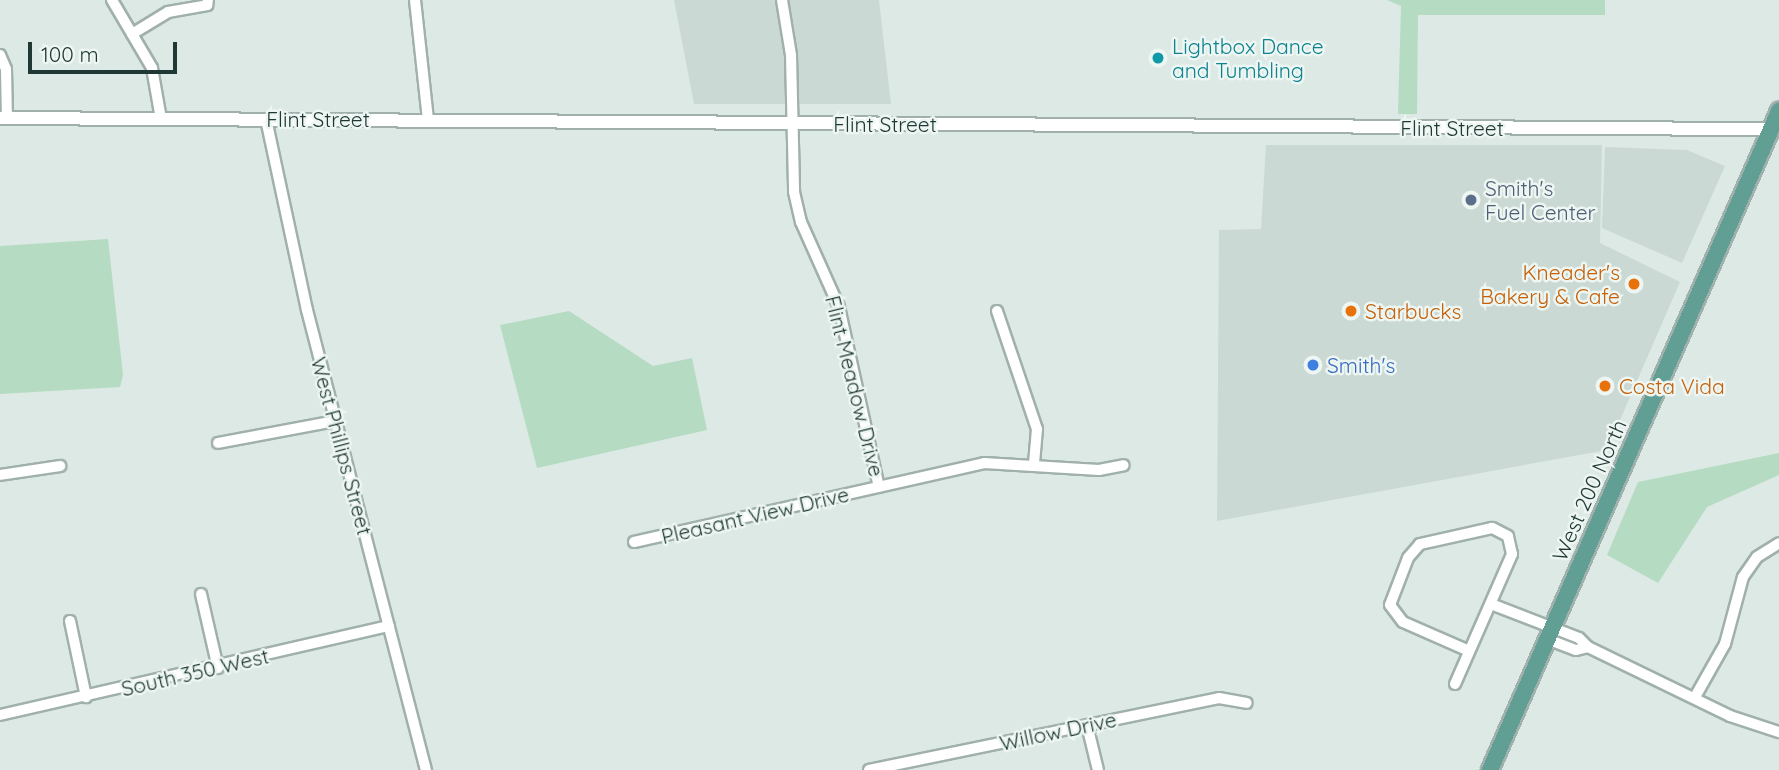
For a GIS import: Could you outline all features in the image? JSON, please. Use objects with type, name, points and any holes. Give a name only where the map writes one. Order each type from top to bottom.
[{"type":"main road","name":"West 200 North","points":[[1490,770],[1779,111]]},
{"type":"street","points":[[112,0],[152,68],[161,118]]},
{"type":"street","points":[[415,0],[428,120]]},
{"type":"street","name":"Flint Meadow Drive","points":[[782,0],[792,55],[790,124],[799,212],[839,307],[880,487]]},
{"type":"street","points":[[132,34],[168,12],[207,3]]},
{"type":"street","points":[[0,55],[6,69],[3,118]]},
{"type":"street","name":"Flint Street","points":[[3,118],[1771,129]]},
{"type":"street","name":"West Phillips Street","points":[[266,119],[335,421],[426,770]]},
{"type":"street","points":[[997,311],[1037,429],[1034,463]]},
{"type":"street","points":[[218,443],[335,421]]},
{"type":"street","name":"Pleasant View Drive","points":[[634,542],[984,463],[1034,463],[1099,470],[1124,465]]},
{"type":"street","points":[[0,475],[61,466]]},
{"type":"street","points":[[1455,684],[1512,554],[1508,536],[1492,528],[1473,530],[1420,544],[1399,578],[1391,611],[1403,622],[1469,651]]},
{"type":"street","points":[[1695,697],[1725,644],[1743,577],[1757,557],[1779,543]]},
{"type":"street","points":[[201,594],[218,668]]},
{"type":"street","points":[[1491,604],[1549,633],[1579,638],[1588,647],[1730,716],[1779,732]]},
{"type":"street","points":[[70,621],[86,697]]},
{"type":"street","name":"South 350 West","points":[[0,715],[218,668],[389,626]]},
{"type":"street","name":"Willow Drive","points":[[869,770],[1219,698],[1247,703]]},
{"type":"street","points":[[1087,725],[1098,770]]},
{"type":"shaded area","points":[[674,0],[879,0],[891,104],[694,104]]},
{"type":"shaded area","points":[[1266,145],[1602,145],[1600,243],[1680,282],[1607,450],[1217,521],[1219,230],[1261,229]]},
{"type":"shaded area","points":[[1605,147],[1687,150],[1725,166],[1682,263],[1602,228]]},
{"type":"green space","points":[[1387,0],[1605,0],[1605,15],[1418,15],[1417,114],[1398,114],[1401,6]]},
{"type":"green space","points":[[108,239],[123,375],[120,387],[0,394],[0,246]]},
{"type":"green space","points":[[569,311],[653,366],[692,358],[707,430],[537,468],[500,325]]},
{"type":"green space","points":[[1779,453],[1779,475],[1707,507],[1658,583],[1607,555],[1638,482]]},
{"type":"place","name":"Lightbox Dance and Tumbling","points":[[1158,58]]},
{"type":"place","name":"Smith's Fuel Center","points":[[1471,200]]},
{"type":"place","name":"Kneader's Bakery & Cafe","points":[[1634,284]]},
{"type":"place","name":"Starbucks","points":[[1351,311]]},
{"type":"place","name":"Smith's","points":[[1313,365]]},
{"type":"place","name":"Costa Vida","points":[[1605,386]]}]
